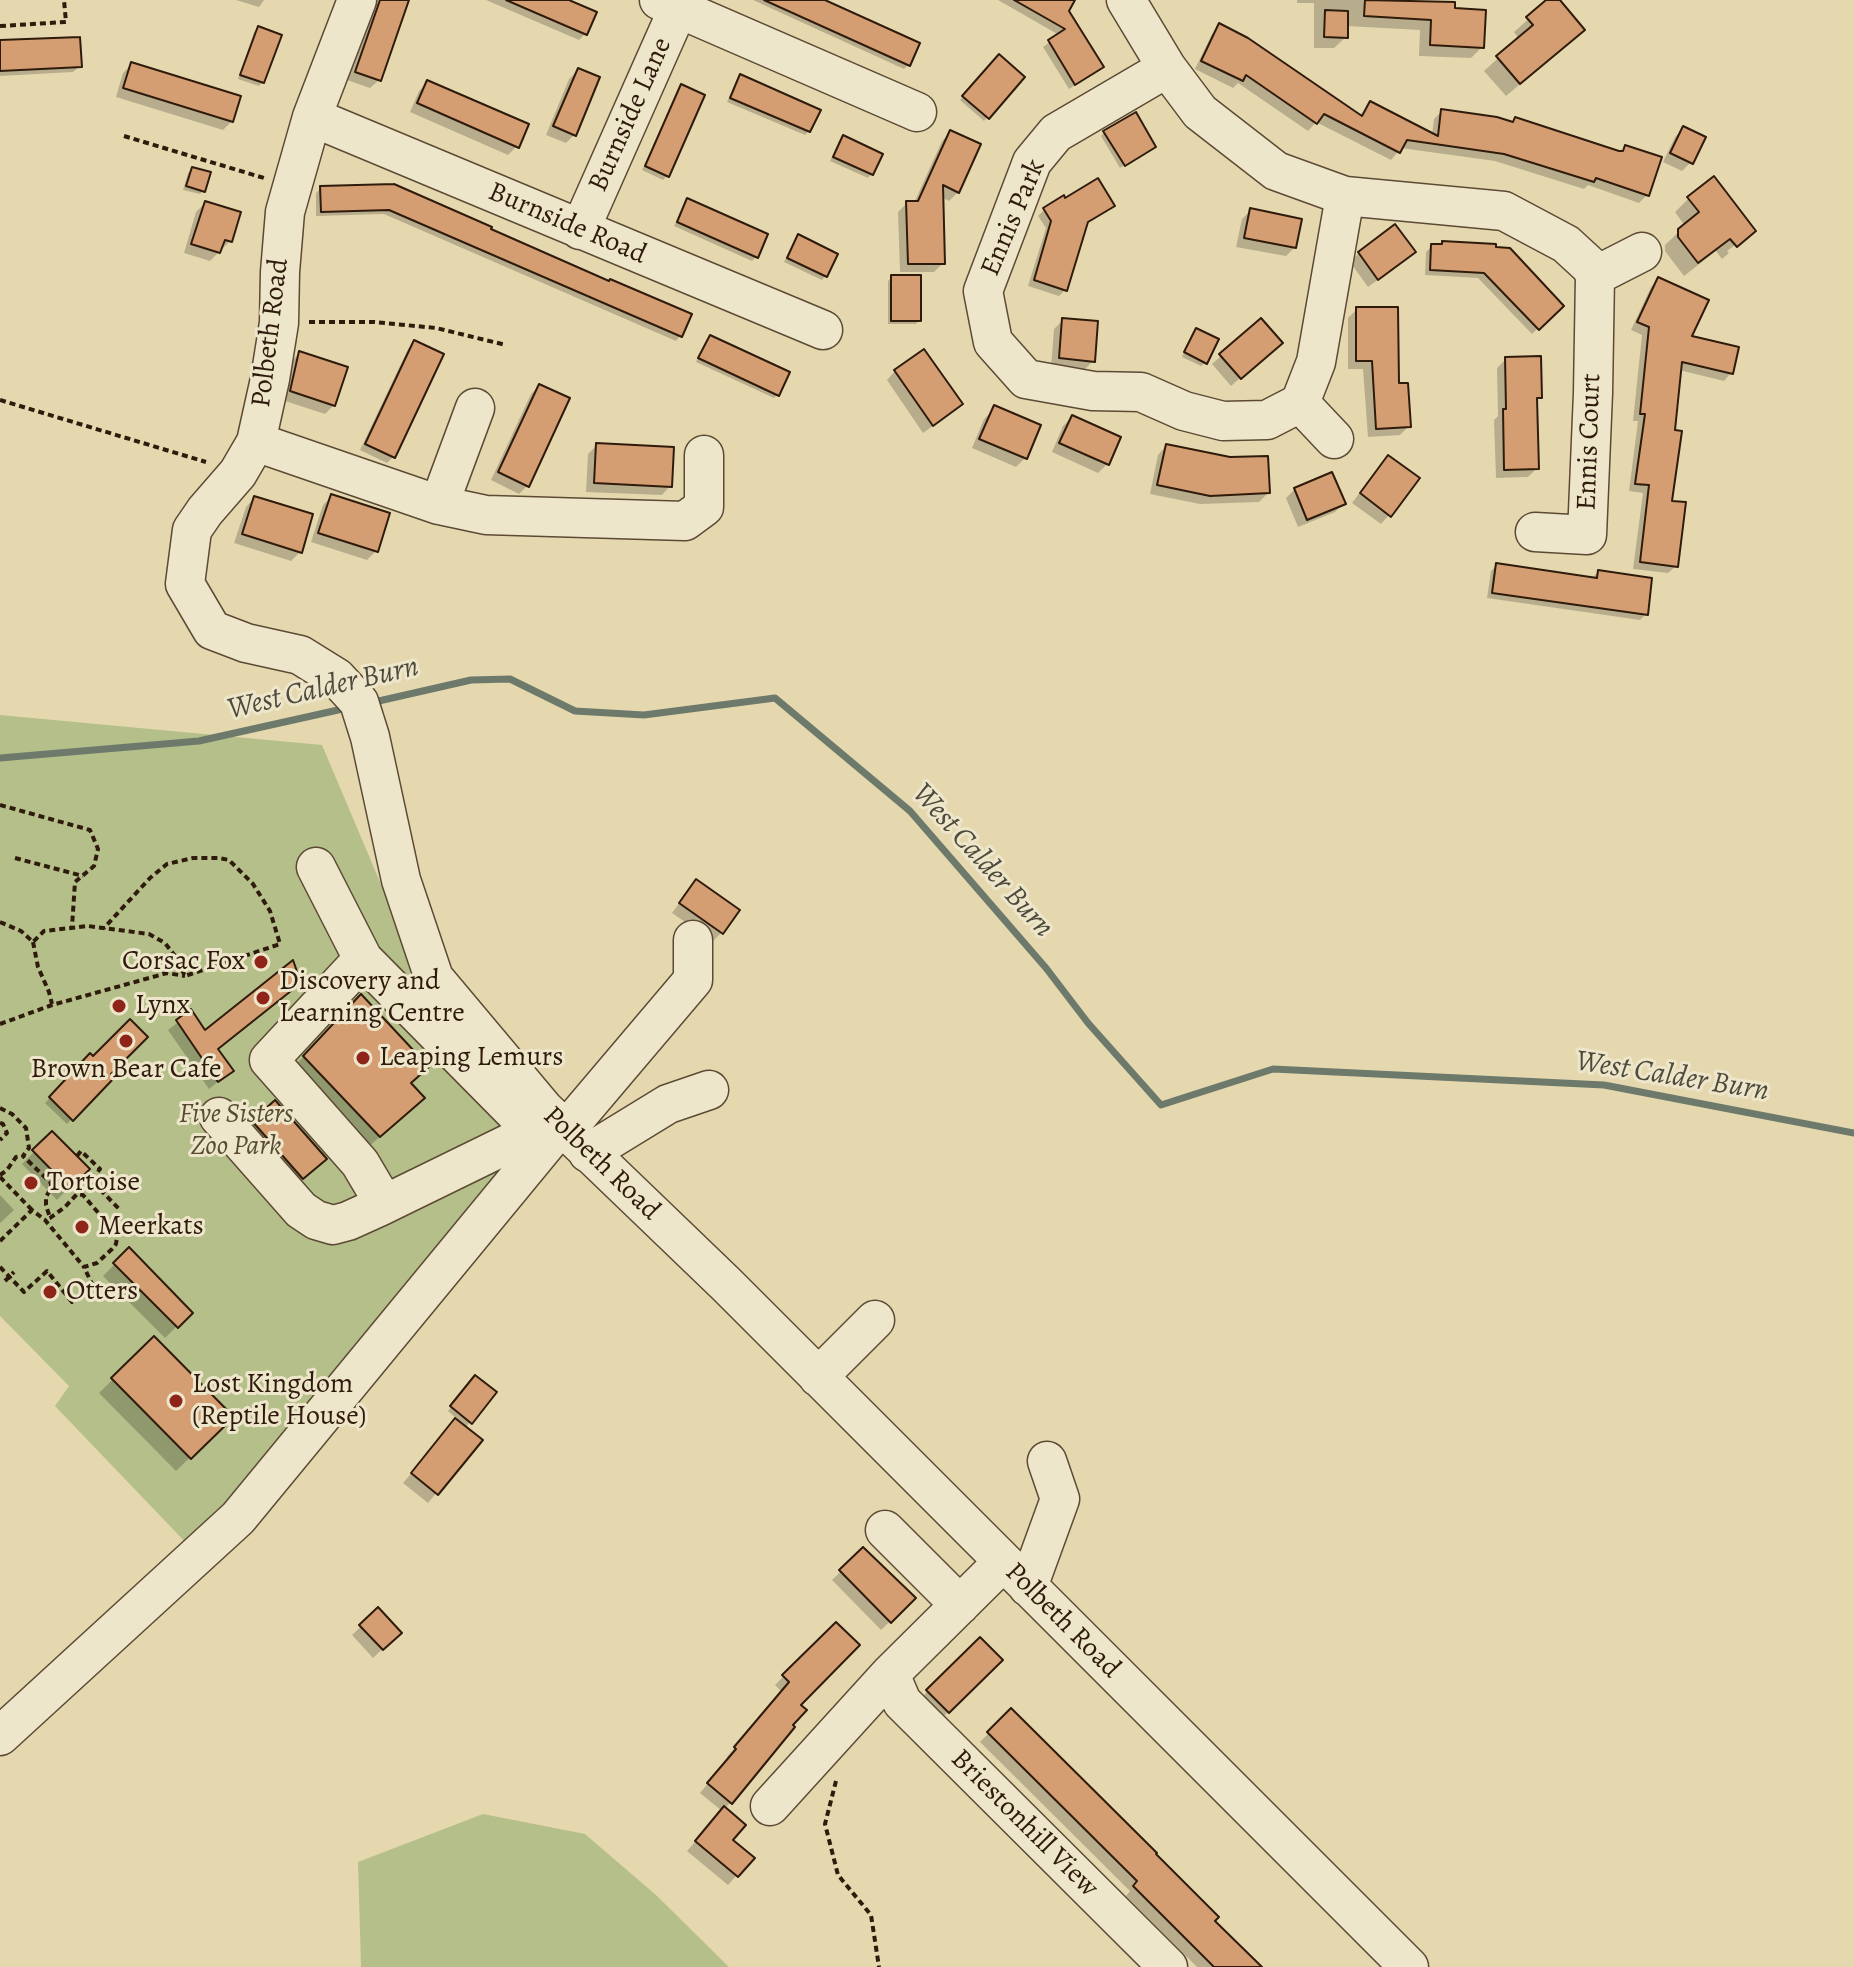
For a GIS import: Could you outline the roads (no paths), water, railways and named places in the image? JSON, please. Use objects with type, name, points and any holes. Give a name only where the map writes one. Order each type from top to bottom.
[{"type":"street","name":"Polbeth Road","points":[[357,0],[312,117],[285,212],[279,323],[270,379],[247,457],[192,530],[185,584],[212,630],[246,643],[300,655],[337,678],[365,719],[401,880],[434,978],[557,1129],[713,1272],[1409,1967]]},
{"type":"street","points":[[1126,0],[1167,68],[1200,112],[1276,171],[1345,196],[1504,211],[1566,244],[1591,267],[1595,276],[1642,252]]},
{"type":"street","points":[[673,3],[917,112]]},
{"type":"street","name":"Burnside Lane","points":[[580,230],[673,3]]},
{"type":"street","name":"Ennis Park","points":[[1167,68],[1056,133],[1032,162],[983,291],[993,342],[1026,379],[1093,391],[1141,392],[1184,411],[1223,421],[1267,420],[1300,403]]},
{"type":"street","name":"Burnside Road","points":[[312,117],[823,330]]},
{"type":"street","points":[[1334,439],[1300,403],[1316,362],[1345,196]]},
{"type":"street","name":"Ennis Court","points":[[1535,532],[1587,535],[1595,276]]},
{"type":"street","points":[[439,505],[475,408]]},
{"type":"street","points":[[247,457],[486,515],[685,521],[704,507],[704,455]]},
{"type":"street","points":[[316,867],[363,959],[557,1129]]},
{"type":"street","points":[[0,1736],[238,1518],[557,1129],[693,980],[693,940]]},
{"type":"street","points":[[363,959],[269,1060],[360,1163],[376,1190],[379,1207]]},
{"type":"street","points":[[219,1117],[301,1210],[316,1220],[333,1225],[379,1207],[512,1142],[668,1104],[709,1090]]},
{"type":"street","points":[[818,1377],[875,1320]]},
{"type":"street","points":[[770,1806],[890,1674],[960,1605],[1015,1574],[1060,1499],[1047,1461]]},
{"type":"street","points":[[885,1530],[960,1605]]},
{"type":"street","name":"Briestonhill View","points":[[890,1674],[902,1702],[1168,1967]]},
{"type":"waterway","name":"West Calder Burn","points":[[370,703],[471,680],[510,679],[575,711],[644,715],[775,698],[910,811],[1161,1105],[1273,1069],[1604,1085],[1854,1133]]},
{"type":"waterway","name":"West Calder Burn","points":[[0,758],[199,741],[347,708]]},
{"type":"place","name":"Corsac Fox","points":[[261,962]]},
{"type":"place","name":"Discovery and Learning Centre","points":[[263,998]]},
{"type":"place","name":"Lynx","points":[[119,1006]]},
{"type":"place","name":"Brown Bear Cafe","points":[[126,1041]]},
{"type":"place","name":"Leaping Lemurs","points":[[363,1058]]},
{"type":"place","name":"Tortoise","points":[[31,1183]]},
{"type":"place","name":"Meerkats","points":[[82,1227]]},
{"type":"place","name":"Otters","points":[[50,1292]]},
{"type":"place","name":"Lost Kingdom (Reptile House)","points":[[176,1401]]},
{"type":"park label","name":"Five Sisters Zoo Park","points":[[236,1131]]}]
